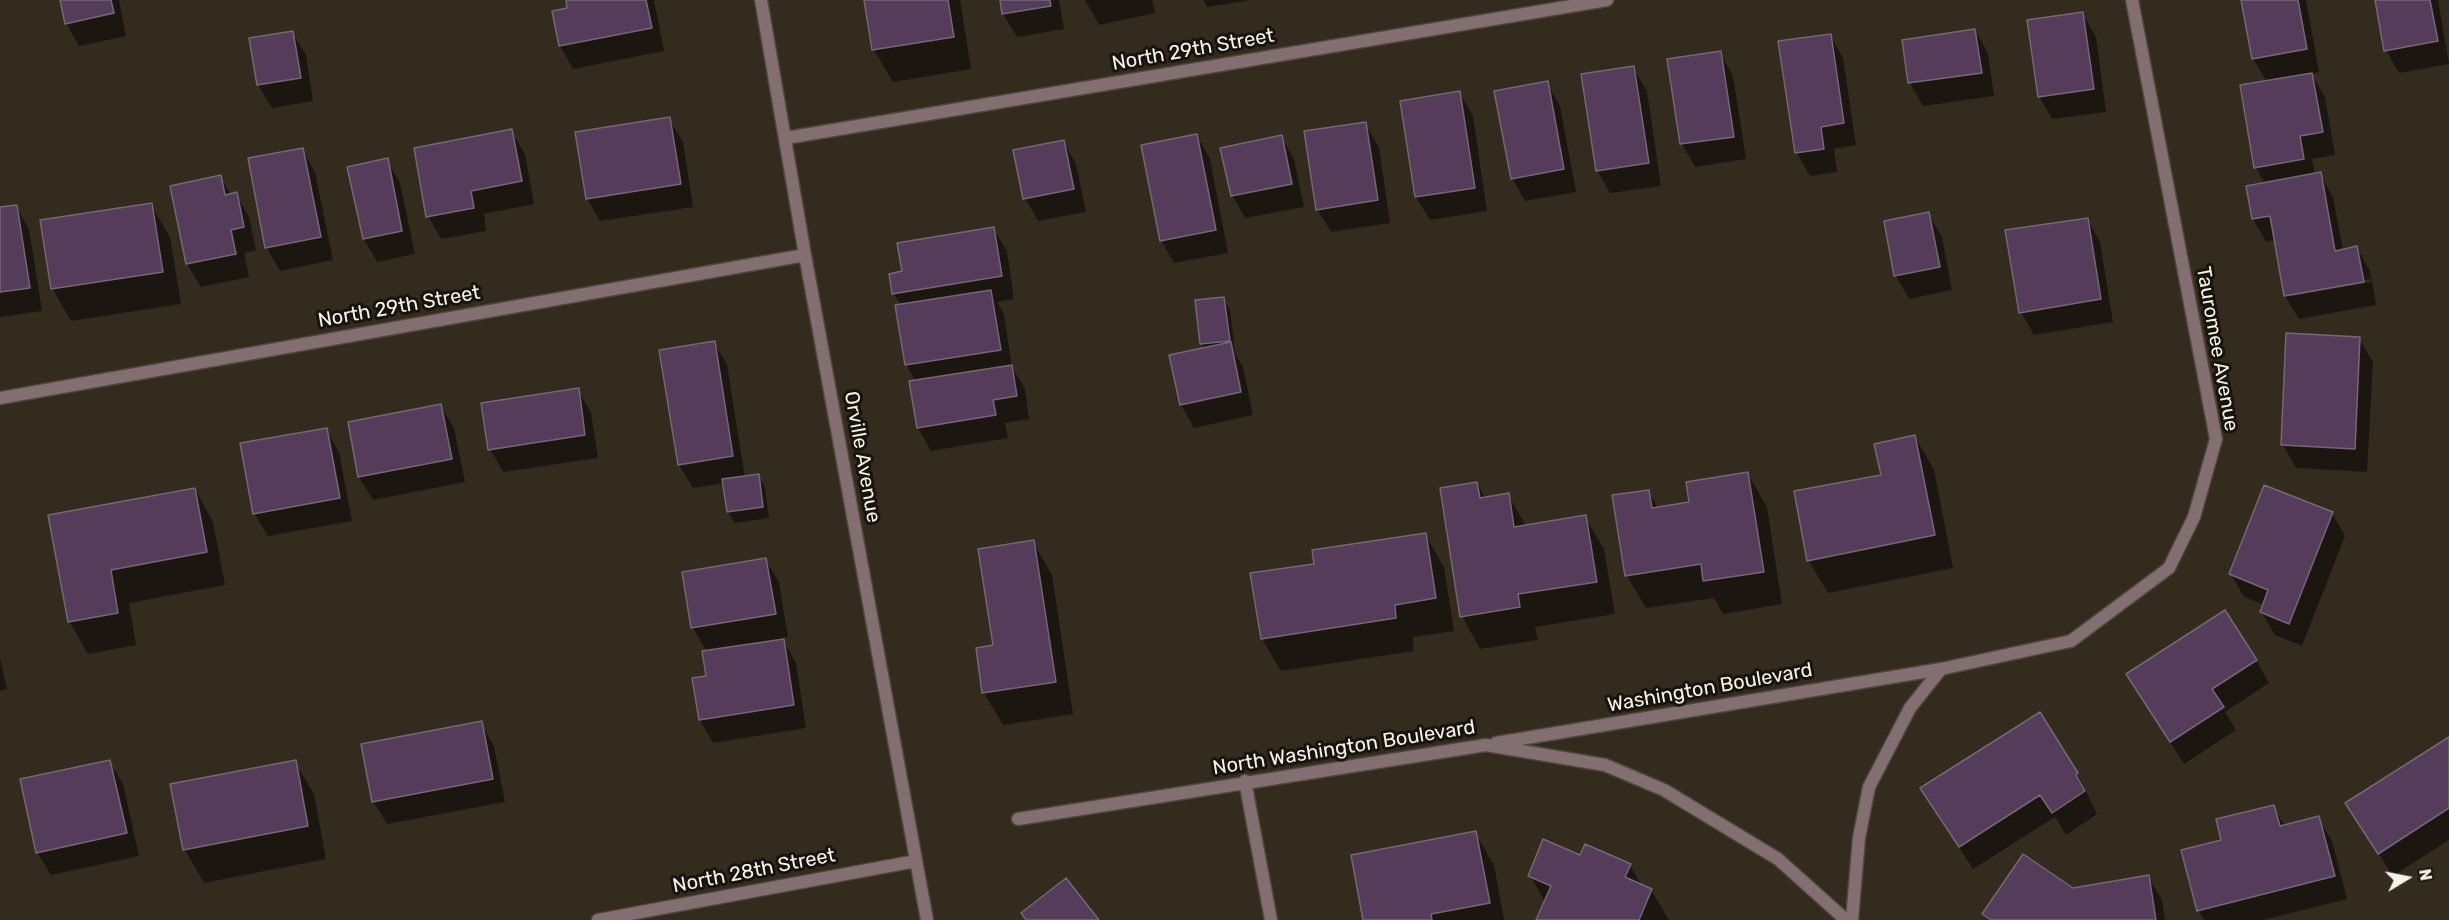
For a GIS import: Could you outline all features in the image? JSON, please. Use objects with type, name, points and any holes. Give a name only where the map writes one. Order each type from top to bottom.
[{"type":"street","name":"Orville Avenue","points":[[761,0],[805,255],[927,920]]},
{"type":"street","name":"North 29th Street","points":[[786,138],[1607,0]]},
{"type":"street","name":"Tauromee Avenue","points":[[1941,669],[2071,641],[2169,568],[2194,517],[2216,439],[2132,0]]},
{"type":"street","name":"North 29th Street","points":[[0,398],[805,255]]},
{"type":"street","name":"Washington Boulevard","points":[[1486,745],[1941,669]]},
{"type":"street","points":[[1852,920],[1859,838],[1869,787],[1911,708],[1941,669]]},
{"type":"street","name":"North Washington Boulevard","points":[[1018,819],[1486,745],[1605,765],[1664,790],[1778,859],[1846,920]]},
{"type":"street","points":[[1245,782],[1271,920]]},
{"type":"street","name":"North 28th Street","points":[[598,920],[916,861]]},
{"type":"building","points":[[60,0],[111,0],[114,13],[65,24]]},
{"type":"building","points":[[566,0],[646,0],[652,28],[559,46],[552,11],[567,8]]},
{"type":"building","points":[[864,0],[948,0],[954,37],[872,50]]},
{"type":"building","points":[[1000,0],[1050,0],[1051,6],[1002,14]]},
{"type":"building","points":[[2241,0],[2298,0],[2307,49],[2252,59]]},
{"type":"building","points":[[2375,0],[2430,0],[2438,41],[2384,51]]},
{"type":"building","points":[[2083,12],[2094,89],[2038,97],[2027,20]]},
{"type":"building","points":[[1975,29],[1982,73],[1908,83],[1902,40]]},
{"type":"building","points":[[293,31],[301,78],[257,85],[249,38]]},
{"type":"building","points":[[1831,34],[1844,123],[1821,127],[1824,149],[1795,153],[1778,41]]},
{"type":"building","points":[[1721,51],[1734,137],[1680,144],[1667,59]]},
{"type":"building","points":[[1634,66],[1649,163],[1596,171],[1581,74]]},
{"type":"building","points":[[2312,73],[2323,132],[2300,136],[2304,159],[2254,168],[2240,85]]},
{"type":"building","points":[[1548,81],[1564,169],[1511,179],[1494,91]]},
{"type":"building","points":[[1460,91],[1475,188],[1415,197],[1400,101]]},
{"type":"building","points":[[670,117],[681,184],[586,199],[575,132]]},
{"type":"building","points":[[1366,122],[1378,200],[1316,210],[1304,131]]},
{"type":"building","points":[[512,129],[522,181],[471,191],[474,208],[426,217],[414,148]]},
{"type":"building","points":[[1197,134],[1216,230],[1160,241],[1141,145]]},
{"type":"building","points":[[1282,135],[1292,184],[1231,196],[1220,148]]},
{"type":"building","points":[[1064,140],[1074,189],[1023,199],[1013,150]]},
{"type":"building","points":[[303,148],[321,237],[265,248],[248,158]]},
{"type":"building","points":[[388,158],[402,231],[363,239],[347,167]]},
{"type":"building","points":[[2321,172],[2335,251],[2357,246],[2364,282],[2284,296],[2270,216],[2252,219],[2246,186]]},
{"type":"building","points":[[221,175],[225,195],[237,192],[244,227],[231,230],[236,254],[186,264],[170,186]]},
{"type":"building","points":[[152,203],[163,272],[51,289],[40,220]]},
{"type":"building","points":[[17,205],[30,288],[0,292],[0,207]]},
{"type":"building","points":[[1929,212],[1940,267],[1894,276],[1884,221]]},
{"type":"building","points":[[2088,218],[2101,299],[2019,313],[2005,230]]},
{"type":"building","points":[[994,227],[1002,276],[892,294],[889,274],[902,271],[897,243]]},
{"type":"building","points":[[991,290],[1001,350],[905,365],[895,305]]},
{"type":"building","points":[[1224,297],[1230,341],[1200,344],[1195,300]]},
{"type":"building","points":[[2286,333],[2360,337],[2355,449],[2281,445]]},
{"type":"building","points":[[715,341],[733,456],[678,465],[659,350]]},
{"type":"building","points":[[1231,342],[1241,392],[1180,405],[1169,355]]},
{"type":"building","points":[[1012,365],[1017,396],[993,400],[996,415],[917,428],[909,381]]},
{"type":"building","points":[[579,388],[585,435],[488,450],[481,403]]},
{"type":"building","points":[[441,404],[452,459],[358,477],[348,422]]},
{"type":"building","points":[[327,428],[340,498],[253,514],[240,443]]},
{"type":"building","points":[[1915,435],[1935,535],[1807,561],[1794,491],[1881,475],[1874,444]]},
{"type":"building","points":[[1748,472],[1764,572],[1703,581],[1701,564],[1625,576],[1612,495],[1649,490],[1652,508],[1689,502],[1686,482]]},
{"type":"building","points":[[759,474],[763,507],[727,512],[722,479]]},
{"type":"building","points":[[1477,482],[1480,498],[1509,493],[1514,527],[1586,515],[1597,582],[1518,594],[1520,607],[1460,617],[1440,488]]},
{"type":"building","points":[[2264,485],[2333,512],[2289,624],[2260,612],[2268,590],[2229,574]]},
{"type":"building","points":[[195,488],[207,552],[111,570],[118,613],[68,622],[48,515]]},
{"type":"building","points":[[1426,533],[1436,598],[1395,605],[1396,618],[1261,639],[1250,573],[1314,564],[1312,550]]},
{"type":"building","points":[[1034,540],[1056,682],[982,693],[976,648],[993,645],[978,549]]},
{"type":"building","points":[[766,558],[776,614],[691,628],[682,572]]},
{"type":"building","points":[[2225,610],[2257,660],[2212,689],[2224,707],[2170,742],[2126,674]]},
{"type":"building","points":[[784,639],[794,705],[699,720],[692,678],[706,676],[702,651]]},
{"type":"building","points":[[2040,712],[2078,773],[2076,775],[2085,791],[2052,813],[2040,795],[1959,847],[1920,788]]},
{"type":"building","points":[[482,721],[493,779],[372,802],[361,744]]},
{"type":"building","points":[[2449,737],[2449,808],[2378,854],[2345,803]]},
{"type":"building","points":[[110,760],[127,833],[36,853],[20,779]]},
{"type":"building","points":[[296,760],[308,826],[183,850],[170,784]]},
{"type":"building","points":[[2274,805],[2280,826],[2319,816],[2335,876],[2197,911],[2181,850],[2221,840],[2216,819]]},
{"type":"building","points":[[1476,831],[1490,903],[1431,914],[1432,920],[1363,920],[1351,855]]},
{"type":"building","points":[[1543,839],[1580,855],[1585,844],[1631,864],[1625,877],[1652,889],[1639,920],[1536,920],[1551,886],[1528,876]]},
{"type":"building","points":[[2023,854],[2073,888],[2149,875],[2156,920],[1991,920],[1982,914]]},
{"type":"building","points":[[1066,878],[1099,920],[1026,920],[1021,913]]}]
